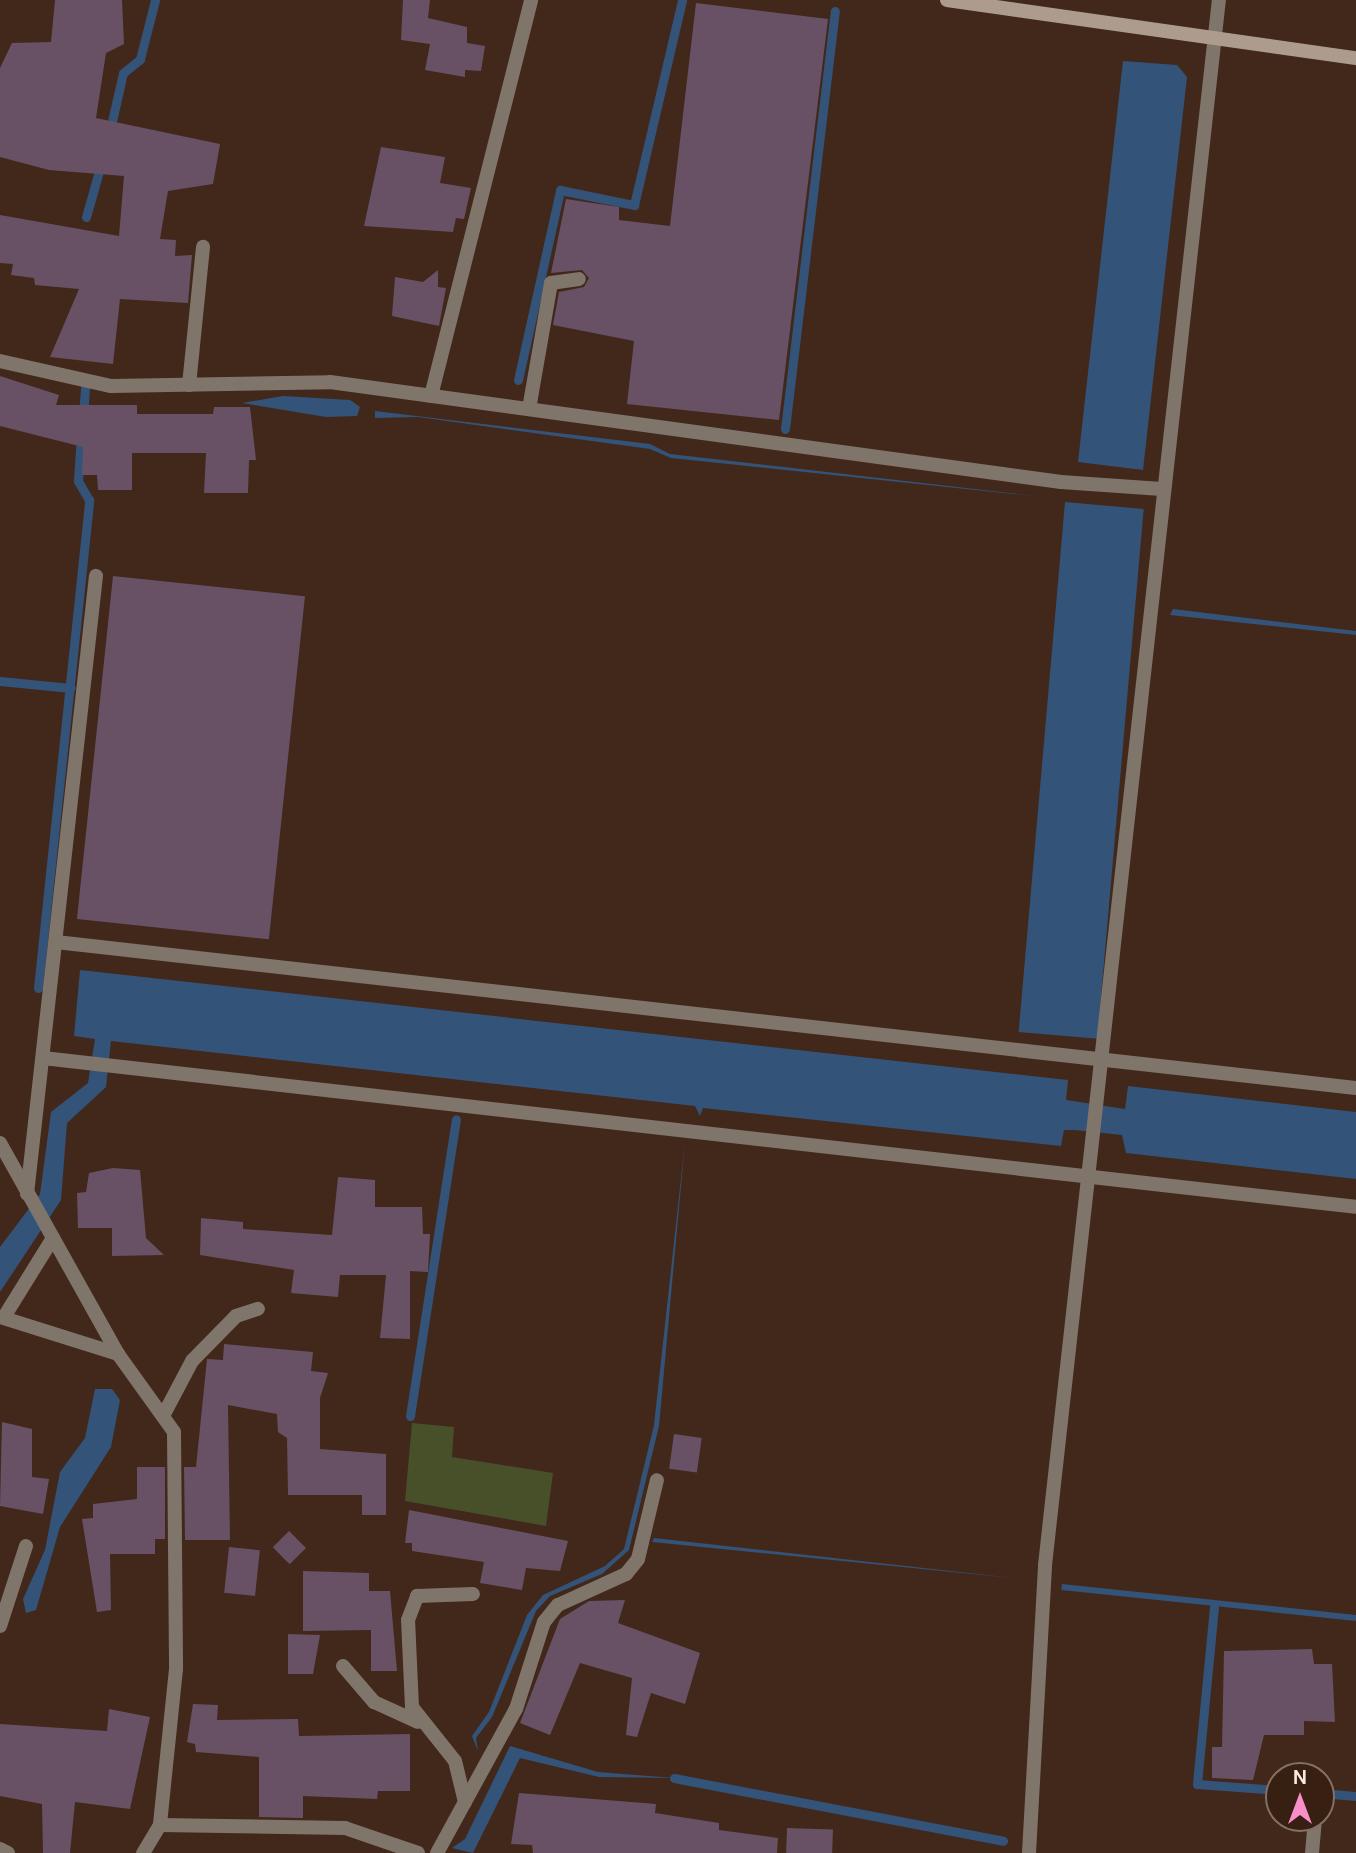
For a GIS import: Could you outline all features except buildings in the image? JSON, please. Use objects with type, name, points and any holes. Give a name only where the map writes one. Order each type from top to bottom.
[{"type":"street","points":[[431,396],[531,0]]},
{"type":"street","points":[[947,0],[1356,58]]},
{"type":"street","points":[[1029,1853],[1045,1565],[1086,1176],[1102,1058],[1157,489],[1219,0]]},
{"type":"street","points":[[189,385],[204,247]]},
{"type":"street","points":[[528,409],[551,283],[579,279]]},
{"type":"street","points":[[0,361],[111,386],[330,382],[1061,482],[1157,489]]},
{"type":"street","points":[[27,1194],[96,576]]},
{"type":"street","points":[[55,942],[1356,1088]]},
{"type":"street","points":[[43,1058],[1356,1207]]},
{"type":"street","points":[[0,1143],[118,1354],[174,1432],[176,1669],[160,1825],[143,1853]]},
{"type":"street","points":[[53,1238],[2,1317],[118,1354]]},
{"type":"street","points":[[163,1416],[192,1361],[236,1316],[258,1308]]},
{"type":"street","points":[[437,1853],[516,1709],[544,1622],[558,1605],[626,1574],[638,1559],[657,1480]]},
{"type":"street","points":[[0,1626],[26,1546]]},
{"type":"street","points":[[418,1722],[408,1620],[417,1597],[473,1594]]},
{"type":"street","points":[[343,1666],[374,1702],[418,1722],[455,1761],[465,1802]]},
{"type":"street","points":[[160,1825],[345,1828],[418,1853]]},
{"type":"street","points":[[1311,1853],[1313,1832]]},
{"type":"street","points":[[0,1849],[8,1853]]},
{"type":"green space","points":[[412,1423],[454,1427],[452,1457],[553,1473],[546,1526],[405,1501]]},
{"type":"water","points":[[1123,61],[1177,65],[1187,77],[1143,470],[1078,462]]},
{"type":"water","points":[[283,396],[350,400],[360,407],[357,416],[326,417],[242,403]]},
{"type":"water","points":[[375,411],[650,444],[670,454],[1043,497],[671,458],[650,449],[418,417],[375,418]]},
{"type":"water","points":[[1065,502],[1144,509],[1097,1039],[1019,1032]]},
{"type":"water","points":[[1173,609],[1356,631],[1356,635],[1170,615]]},
{"type":"water","points":[[80,970],[1068,1080],[1066,1100],[1125,1109],[1128,1086],[1356,1112],[1356,1179],[1126,1153],[1122,1135],[1064,1130],[1061,1146],[703,1108],[700,1116],[695,1106],[111,1041],[106,1087],[67,1123],[61,1200],[0,1292],[0,1247],[40,1194],[51,1112],[88,1083],[95,1039],[74,1036]]},
{"type":"water","points":[[685,1142],[659,1426],[629,1550],[602,1574],[550,1596],[536,1611],[492,1717],[476,1738],[478,1751],[472,1736],[489,1712],[527,1615],[543,1595],[605,1566],[624,1549],[654,1425]]},
{"type":"water","points":[[95,1389],[112,1389],[120,1400],[111,1447],[60,1527],[36,1610],[26,1613],[23,1599],[45,1550],[60,1472],[85,1438]]},
{"type":"water","points":[[654,1538],[1022,1579],[652,1542]]},
{"type":"water","points":[[1062,1584],[1356,1615],[1356,1621],[1061,1590]]},
{"type":"water","points":[[510,1746],[598,1772],[674,1778],[599,1777],[520,1758],[473,1853],[452,1848],[465,1839]]},
{"type":"waterway","points":[[110,130],[123,73],[140,59],[155,0]]},
{"type":"waterway","points":[[518,380],[560,190],[634,205],[682,0]]},
{"type":"waterway","points":[[785,429],[835,11]]},
{"type":"waterway","points":[[86,217],[101,164]]},
{"type":"waterway","points":[[83,417],[85,387]]},
{"type":"waterway","points":[[38,988],[89,500],[78,481],[81,434]]},
{"type":"waterway","points":[[0,681],[71,688]]},
{"type":"waterway","points":[[410,1416],[456,1120]]},
{"type":"waterway","points":[[1214,1607],[1197,1784],[1265,1789]]},
{"type":"waterway","points":[[674,1778],[1003,1841]]},
{"type":"waterway","points":[[1335,1794],[1356,1796]]}]
